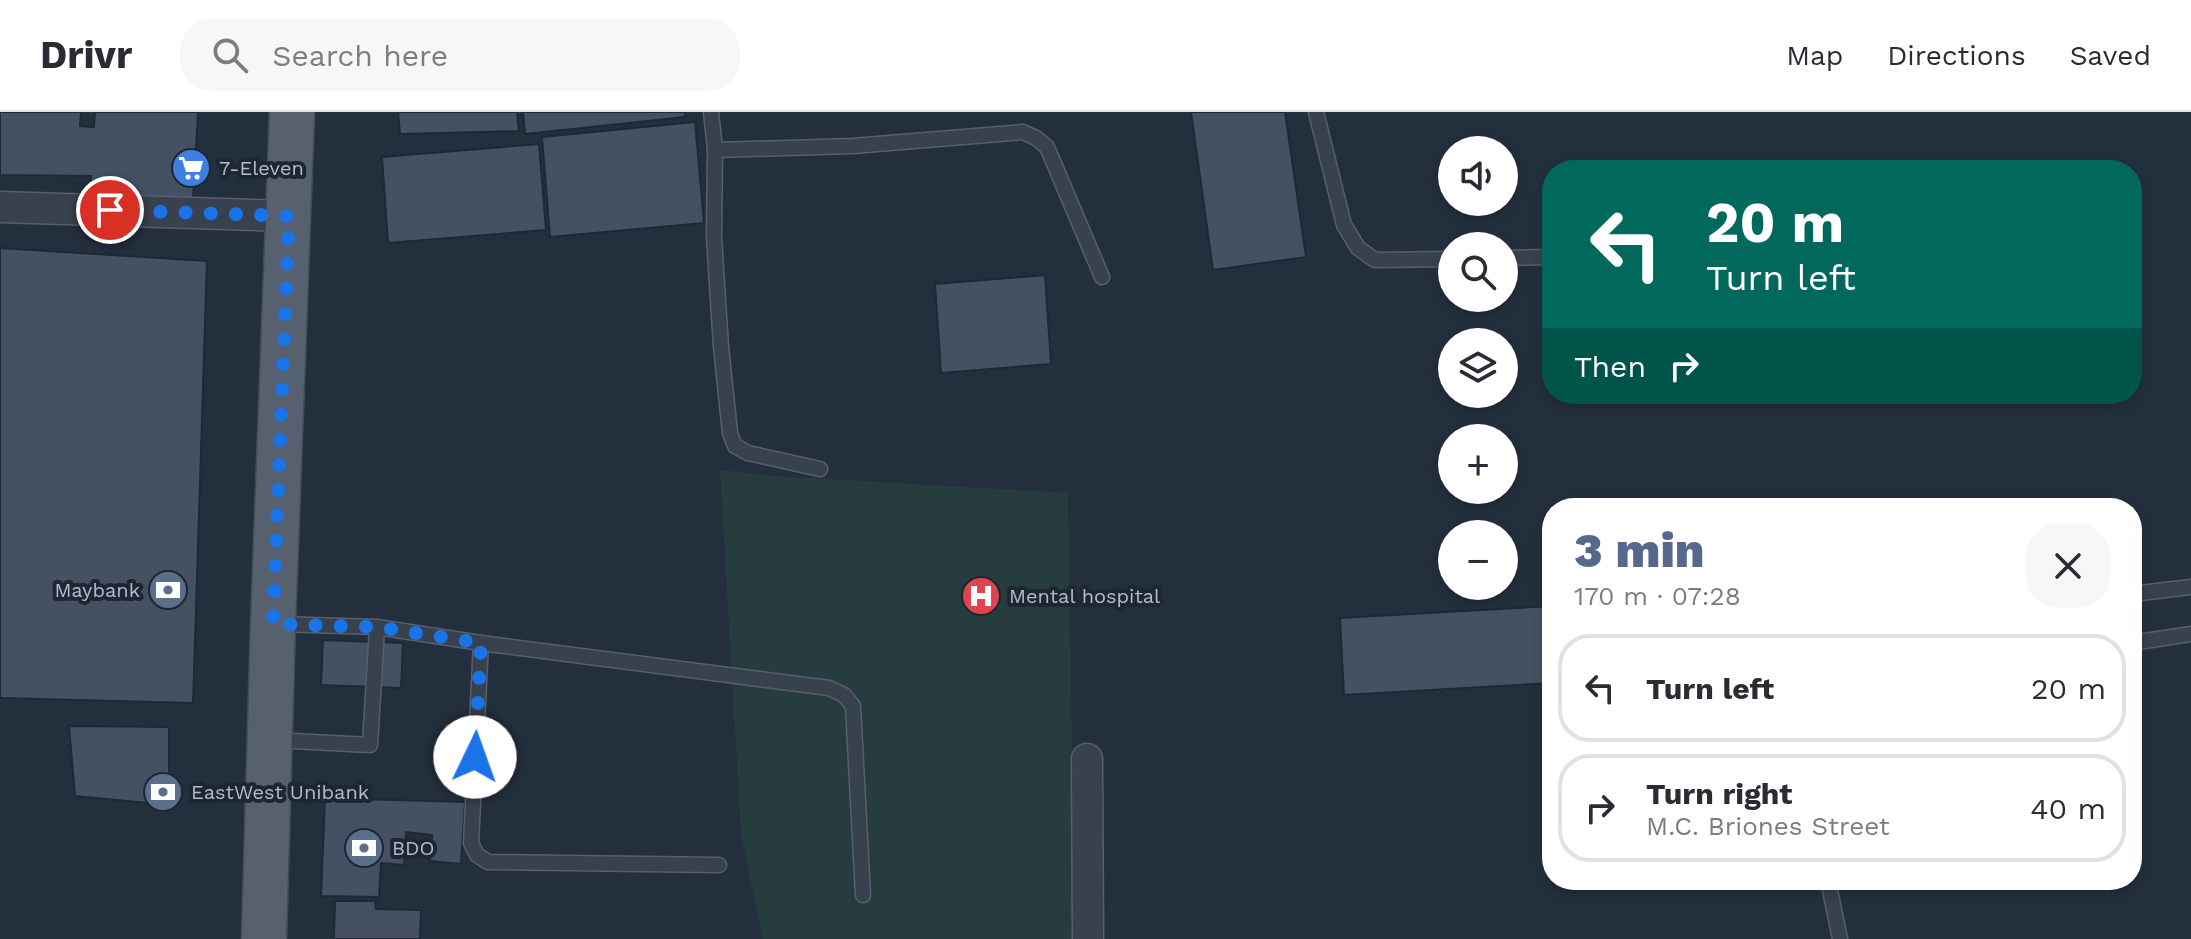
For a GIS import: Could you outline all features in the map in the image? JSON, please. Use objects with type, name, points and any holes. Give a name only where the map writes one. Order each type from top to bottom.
[{"type":"main road","points":[[264,939],[292,112]]},
{"type":"street","points":[[0,207],[289,216]]},
{"type":"street","points":[[1087,759],[1088,939]]},
{"type":"lane","points":[[711,112],[715,150],[714,237],[730,433],[735,446],[748,453],[820,469]]},
{"type":"lane","points":[[1316,112],[1344,225],[1358,248],[1375,260],[1438,259]]},
{"type":"lane","points":[[715,150],[853,146],[1023,132],[1047,147],[1102,277]]},
{"type":"lane","points":[[1518,258],[1542,257]]},
{"type":"lane","points":[[2142,593],[2191,587]]},
{"type":"lane","points":[[273,624],[377,627],[829,688],[844,695],[853,706],[863,895]]},
{"type":"lane","points":[[270,740],[370,745],[377,627]]},
{"type":"lane","points":[[2142,641],[2191,634]]},
{"type":"lane","points":[[481,643],[471,843],[477,855],[488,862],[719,865]]},
{"type":"lane","points":[[1830,890],[1840,939]]},
{"type":"green space","points":[[720,470],[1068,493],[1075,939],[763,939],[741,835]]},
{"type":"building","points":[[0,112],[81,112],[80,126],[94,127],[95,112],[198,112],[193,201],[90,195],[91,176],[0,175]]},
{"type":"building","points":[[398,112],[517,112],[519,131],[400,134]]},
{"type":"building","points":[[523,112],[685,112],[685,117],[525,134]]},
{"type":"building","points":[[1191,112],[1285,112],[1306,257],[1213,270]]},
{"type":"building","points":[[695,122],[704,223],[550,237],[542,137]]},
{"type":"building","points":[[539,144],[546,230],[388,243],[382,157]]},
{"type":"building","points":[[0,248],[207,261],[193,703],[0,698]]},
{"type":"building","points":[[1045,275],[1051,364],[941,373],[935,284]]},
{"type":"building","points":[[1542,607],[1542,684],[1344,695],[1340,618]]},
{"type":"building","points":[[323,640],[403,643],[401,688],[321,685]]},
{"type":"building","points":[[69,726],[169,727],[169,805],[75,796]]},
{"type":"building","name":"BDO","points":[[325,798],[465,802],[461,864],[430,861],[432,835],[406,832],[404,865],[381,863],[379,897],[321,896]]},
{"type":"building","points":[[335,901],[375,901],[376,909],[421,910],[420,939],[334,939]]},
{"type":"place","name":"7-Eleven","points":[[191,168]]},
{"type":"place","name":"Maybank","points":[[168,590]]},
{"type":"place","name":"Mental hospital","points":[[981,596]]},
{"type":"place","name":"EastWest Unibank","points":[[163,792]]},
{"type":"place","name":"BDO","points":[[364,848]]},
{"type":"route","points":[[110,210],[289,216],[273,624],[377,627],[481,643],[475,757]]}]
